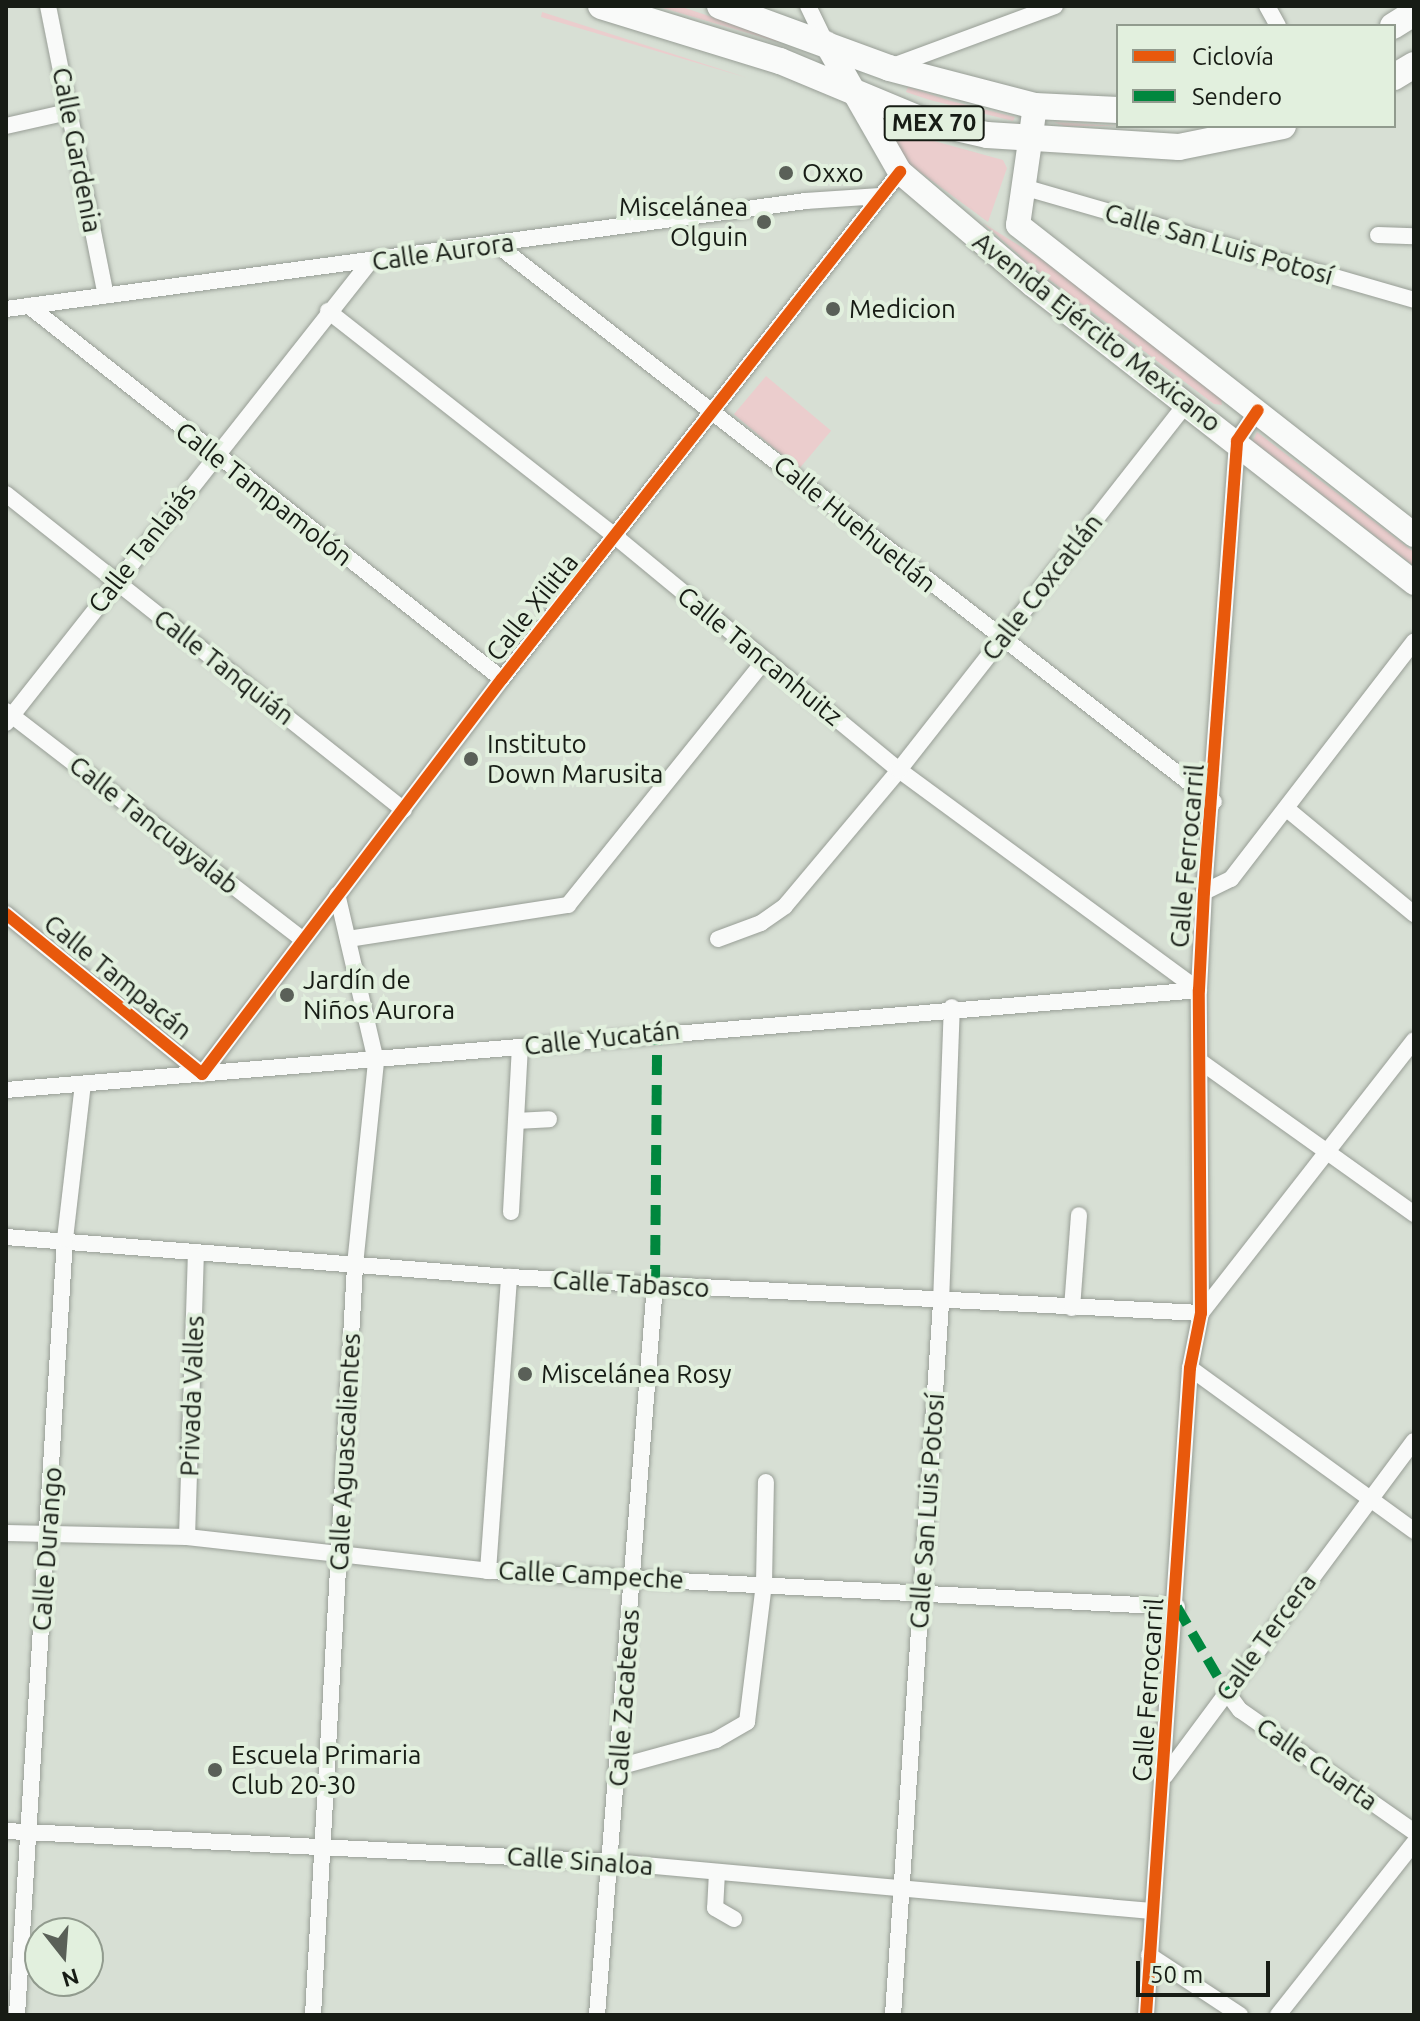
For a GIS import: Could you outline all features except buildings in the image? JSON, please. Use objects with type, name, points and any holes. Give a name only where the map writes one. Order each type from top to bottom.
[{"type":"main road","name":"MEX 70","points":[[601,6],[780,61],[922,120],[1030,138],[1179,147],[1273,128]]},
{"type":"main road","name":"MEX 70","points":[[720,6],[889,68],[1035,106],[1116,110]]},
{"type":"main road","points":[[1396,24],[1414,13]]},
{"type":"main road","name":"Avenida Ejército Mexicano","points":[[826,43],[900,172],[1022,277],[1237,441],[1414,583]]},
{"type":"main road","points":[[1396,76],[1414,65]]},
{"type":"main road","name":"Avenida Ejército Mexicano","points":[[1035,106],[1018,225],[1414,535]]},
{"type":"street","name":"Calle Gardenia","points":[[48,6],[106,295]]},
{"type":"street","points":[[808,6],[826,43]]},
{"type":"street","points":[[889,68],[1055,6]]},
{"type":"street","points":[[1267,6],[1277,24]]},
{"type":"street","points":[[6,126],[68,112]]},
{"type":"street","name":"Calle Xilitla","points":[[202,1074],[301,938],[900,172]]},
{"type":"street","name":"Calle San Luis Potosí","points":[[1023,187],[1414,300]]},
{"type":"street","name":"Calle Aurora","points":[[6,309],[369,263],[806,201],[880,196]]},
{"type":"street","points":[[1378,235],[1414,236]]},
{"type":"street","name":"Calle Huehuetlán","points":[[496,244],[714,411],[1001,640],[1214,802]]},
{"type":"street","name":"Calle Tanlajás","points":[[8,717],[369,263]]},
{"type":"street","name":"Calle Tampamolón","points":[[29,306],[214,456],[502,679]]},
{"type":"street","name":"Calle Tancanhuitz","points":[[328,311],[616,537],[899,770],[1199,990]]},
{"type":"street","name":"Calle Coxcatlán","points":[[718,939],[761,923],[785,906],[899,770],[1186,404]]},
{"type":"street","points":[[1237,441],[1258,410]]},
{"type":"street","name":"Calle Ferrocarril","points":[[1201,1313],[1199,990],[1237,441]]},
{"type":"street","name":"Calle Tanquián","points":[[6,494],[404,810]]},
{"type":"street","points":[[1204,892],[1231,879],[1414,641]]},
{"type":"street","points":[[348,939],[568,905],[765,660]]},
{"type":"street","name":"Calle Tancuayalab","points":[[8,717],[301,938]]},
{"type":"street","points":[[1287,809],[1414,914]]},
{"type":"street","name":"Calle Aguascalientes","points":[[313,2015],[355,1265],[376,1061],[337,894]]},
{"type":"street","name":"Calle Tampacán","points":[[6,914],[202,1074]]},
{"type":"street","name":"Calle Yucatán","points":[[6,1090],[376,1061],[952,1007],[1199,990]]},
{"type":"street","name":"Calle San Luis Potosí","points":[[893,2015],[941,1303],[952,1007]]},
{"type":"street","points":[[1414,1040],[1201,1313],[1190,1368],[1414,1531]]},
{"type":"street","points":[[511,1212],[520,1047]]},
{"type":"street","points":[[1201,1062],[1414,1214]]},
{"type":"street","name":"Calle Durango","points":[[17,2015],[65,1239],[83,1084]]},
{"type":"street","points":[[516,1121],[549,1119]]},
{"type":"street","points":[[1072,1308],[1079,1215]]},
{"type":"street","name":"Calle Tabasco","points":[[6,1237],[65,1239],[196,1256],[509,1277],[941,1303],[1201,1313]]},
{"type":"street","name":"Privada Valles","points":[[187,1537],[196,1256]]},
{"type":"street","points":[[488,1571],[509,1277]]},
{"type":"street","name":"Calle Zacatecas","points":[[597,2015],[655,1285]]},
{"type":"street","name":"Calle Ferrocarril","points":[[1146,2015],[1177,1607],[1190,1368]]},
{"type":"street","name":"Calle Tercera","points":[[1164,1778],[1369,1497],[1414,1441]]},
{"type":"street","points":[[618,1767],[716,1740],[747,1722],[764,1583],[766,1482]]},
{"type":"street","name":"Calle Campeche","points":[[6,1533],[187,1537],[340,1557],[488,1571],[922,1591],[1177,1607]]},
{"type":"street","name":"Calle Cuarta","points":[[1226,1691],[1240,1710],[1414,1832]]},
{"type":"street","name":"Calle Sinaloa","points":[[6,1831],[322,1843],[611,1862],[1152,1911]]},
{"type":"street","points":[[1278,2015],[1414,1843]]},
{"type":"street","points":[[717,1872],[715,1908],[734,1919]]},
{"type":"street","points":[[1149,1955],[1240,2015]]},
{"type":"shaded area","points":[[656,6],[679,6],[780,40],[778,42]]},
{"type":"shaded area","points":[[542,12],[748,78],[541,17]]},
{"type":"shaded area","points":[[908,87],[1015,117],[1013,121],[930,100],[906,92]]},
{"type":"shaded area","points":[[1054,122],[1116,126],[1116,126],[1064,126]]},
{"type":"shaded area","points":[[898,131],[1003,160],[1007,168],[988,222],[897,155],[892,134]]},
{"type":"shaded area","points":[[983,223],[1041,259],[1221,396],[1222,405],[1214,404],[1034,268]]},
{"type":"shaded area","points":[[766,376],[831,431],[799,469],[734,414]]},
{"type":"shaded area","points":[[1257,432],[1414,552],[1414,566],[1253,441]]},
{"type":"marked path","points":[[655,1285],[657,1033]]},
{"type":"marked path","points":[[1177,1607],[1226,1691]]},
{"type":"cycle path","points":[[6,914],[202,1074],[502,679],[900,172]]},
{"type":"cycle path","points":[[1146,2015],[1190,1368],[1201,1313],[1199,990],[1204,892],[1237,441],[1258,410]]},
{"type":"place","name":"Oxxo","points":[[786,173]]},
{"type":"place","name":"Miscelánea Olguin","points":[[764,222]]},
{"type":"place","name":"Medicion","points":[[833,309]]},
{"type":"place","name":"Instituto Down Marusita","points":[[471,759]]},
{"type":"place","name":"Jardín de Niños Aurora","points":[[287,995]]},
{"type":"place","name":"Miscelánea Rosy","points":[[525,1374]]},
{"type":"place","name":"Escuela Primaria Club 20-30","points":[[215,1770]]}]
